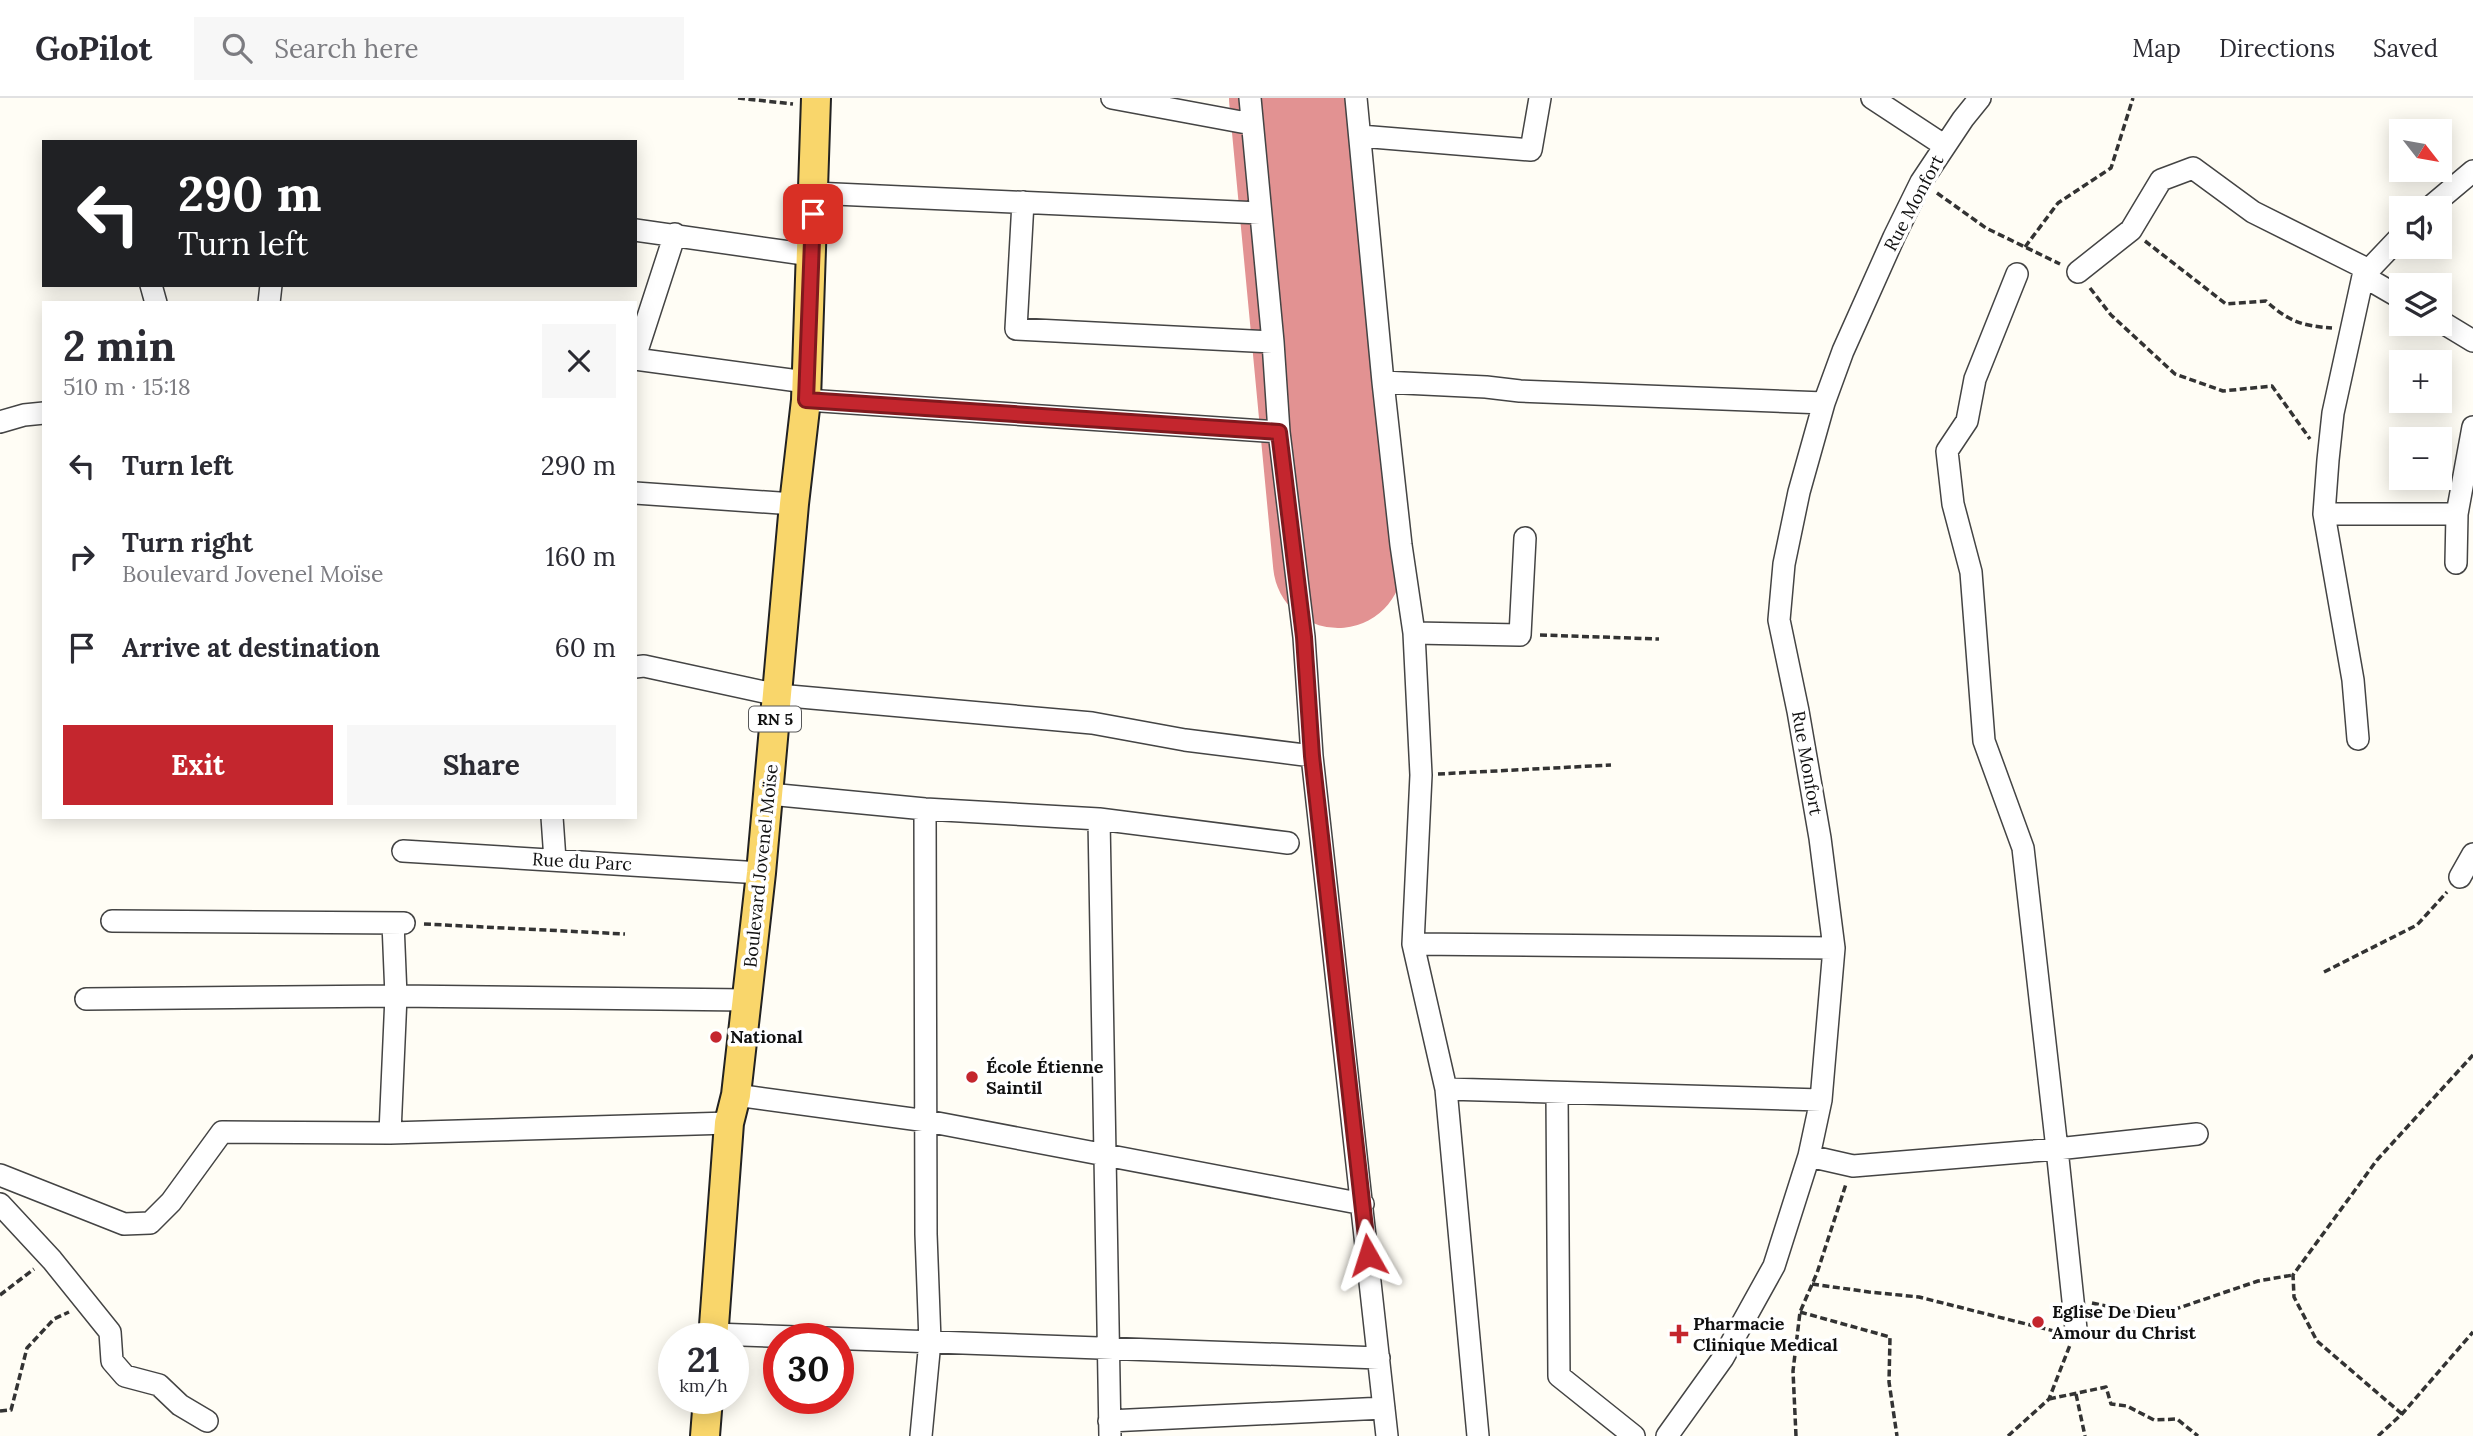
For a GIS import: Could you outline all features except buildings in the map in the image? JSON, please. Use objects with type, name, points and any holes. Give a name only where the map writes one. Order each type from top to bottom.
[{"type":"main road","name":"Boulevard Jovenel Moïse","points":[[714,1323],[729,1123],[736,1095],[761,873],[806,391],[816,102]]},
{"type":"main road","points":[[705,1436],[707,1414]]},
{"type":"street","points":[[1112,98],[1252,124]]},
{"type":"street","points":[[1250,98],[1279,432],[1304,637],[1312,756],[1387,1436]]},
{"type":"street","points":[[1356,98],[1383,382],[1401,545],[1414,633],[1421,775],[1413,944],[1446,1089],[1478,1436]]},
{"type":"street","points":[[1360,136],[1531,150],[1540,98]]},
{"type":"street","points":[[1872,98],[1945,146]]},
{"type":"street","name":"Rue Monfort","points":[[1667,1436],[1723,1358],[1773,1266],[1809,1156],[1821,1100],[1834,947],[1818,825],[1779,620],[1784,564],[1799,492],[1824,403],[1843,351],[1894,237],[1921,182],[1980,98]]},
{"type":"street","points":[[2078,272],[2131,230],[2161,180],[2193,167],[2253,212],[2366,273],[2389,289]]},
{"type":"street","points":[[2443,196],[2473,171]]},
{"type":"street","points":[[813,193],[1260,214]]},
{"type":"street","points":[[1023,202],[1016,329],[1273,342]]},
{"type":"street","points":[[637,230],[811,255]]},
{"type":"street","points":[[637,352],[675,234]]},
{"type":"street","points":[[2358,739],[2353,680],[2324,514],[2333,413],[2351,329],[2366,273],[2389,249]]},
{"type":"street","points":[[2017,274],[1975,379],[1968,421],[1947,450],[1953,504],[1971,572],[1984,741],[2023,848],[2076,1329]]},
{"type":"street","points":[[2452,328],[2473,341]]},
{"type":"street","points":[[637,358],[806,391],[1279,432]]},
{"type":"street","points":[[1383,382],[1520,391],[1824,403]]},
{"type":"street","points":[[0,422],[42,413]]},
{"type":"street","points":[[2456,563],[2457,514],[2468,482],[2473,427]]},
{"type":"street","points":[[637,493],[794,504]]},
{"type":"street","points":[[2324,514],[2457,514]]},
{"type":"street","points":[[1414,633],[1520,635],[1525,538]]},
{"type":"street","points":[[637,667],[644,666],[778,695],[1092,723],[1185,740],[1312,756]]},
{"type":"street","points":[[769,794],[925,809],[1099,819],[1288,843]]},
{"type":"street","points":[[921,1436],[930,1341],[926,1234],[925,809]]},
{"type":"street","points":[[552,819],[555,860]]},
{"type":"street","points":[[1099,819],[1109,1429],[1384,1408]]},
{"type":"street","name":"Rue du Parc","points":[[403,851],[761,873]]},
{"type":"street","points":[[2460,877],[2473,854]]},
{"type":"street","points":[[112,921],[399,923],[390,1133]]},
{"type":"street","points":[[1413,944],[1834,947]]},
{"type":"street","points":[[86,999],[396,996],[746,1000]]},
{"type":"street","points":[[1446,1089],[1821,1100]]},
{"type":"street","points":[[1557,1093],[1559,1376],[1634,1436]]},
{"type":"street","points":[[736,1095],[927,1121],[1363,1204]]},
{"type":"street","points":[[0,1175],[124,1224],[150,1223],[171,1202],[222,1132],[390,1133],[729,1123]]},
{"type":"street","points":[[1809,1156],[1853,1166],[2197,1134]]},
{"type":"street","points":[[0,1204],[50,1257],[110,1332],[112,1361],[125,1376],[159,1385],[180,1405],[207,1421]]},
{"type":"street","points":[[749,1337],[1379,1358]]},
{"type":"path","points":[[738,98],[816,102]]},
{"type":"path","points":[[2025,247],[2058,203],[2111,168],[2133,98]]},
{"type":"path","points":[[1921,182],[1986,228],[2078,272],[2111,316],[2175,374],[2224,391],[2272,386],[2302,431],[2328,460]]},
{"type":"path","points":[[2131,230],[2226,304],[2266,301],[2283,316],[2311,326],[2351,329]]},
{"type":"path","points":[[1520,635],[1659,639]]},
{"type":"path","points":[[1421,775],[1611,765]]},
{"type":"path","points":[[2325,972],[2417,925],[2460,877]]},
{"type":"path","points":[[399,923],[625,934]]},
{"type":"path","points":[[2402,1414],[2317,1341],[2294,1297],[2292,1275],[2377,1160],[2473,1055]]},
{"type":"path","points":[[1796,1436],[1793,1371],[1800,1312],[1853,1166]]},
{"type":"path","points":[[0,1295],[50,1257]]},
{"type":"path","points":[[2073,1298],[2155,1316],[2258,1281],[2292,1275]]},
{"type":"path","points":[[1812,1284],[1919,1297],[2056,1332],[2076,1329],[2049,1399],[2008,1436]]},
{"type":"path","points":[[0,1411],[10,1410],[27,1348],[54,1319],[87,1304]]},
{"type":"path","points":[[1800,1312],[1890,1337],[1889,1382],[1897,1436]]},
{"type":"path","points":[[2378,1436],[2402,1414],[2473,1332]]},
{"type":"path","points":[[2049,1399],[2106,1387],[2112,1404],[2127,1406],[2154,1420],[2177,1419],[2198,1436]]},
{"type":"path","points":[[2076,1394],[2085,1436]]},
{"type":"runway","points":[[1294,98],[1338,563]]},
{"type":"place","name":"National","points":[[716,1037]]},
{"type":"place","name":"École Étienne Saintil","points":[[972,1077]]},
{"type":"place","name":"Eglise De Dieu Amour du Christ","points":[[2038,1322]]},
{"type":"place","name":"Pharmacie Clinique Medical","points":[[1679,1334]]},
{"type":"route","points":[[813,214],[806,400],[1279,432],[1304,637],[1312,756],[1368,1255]]}]
